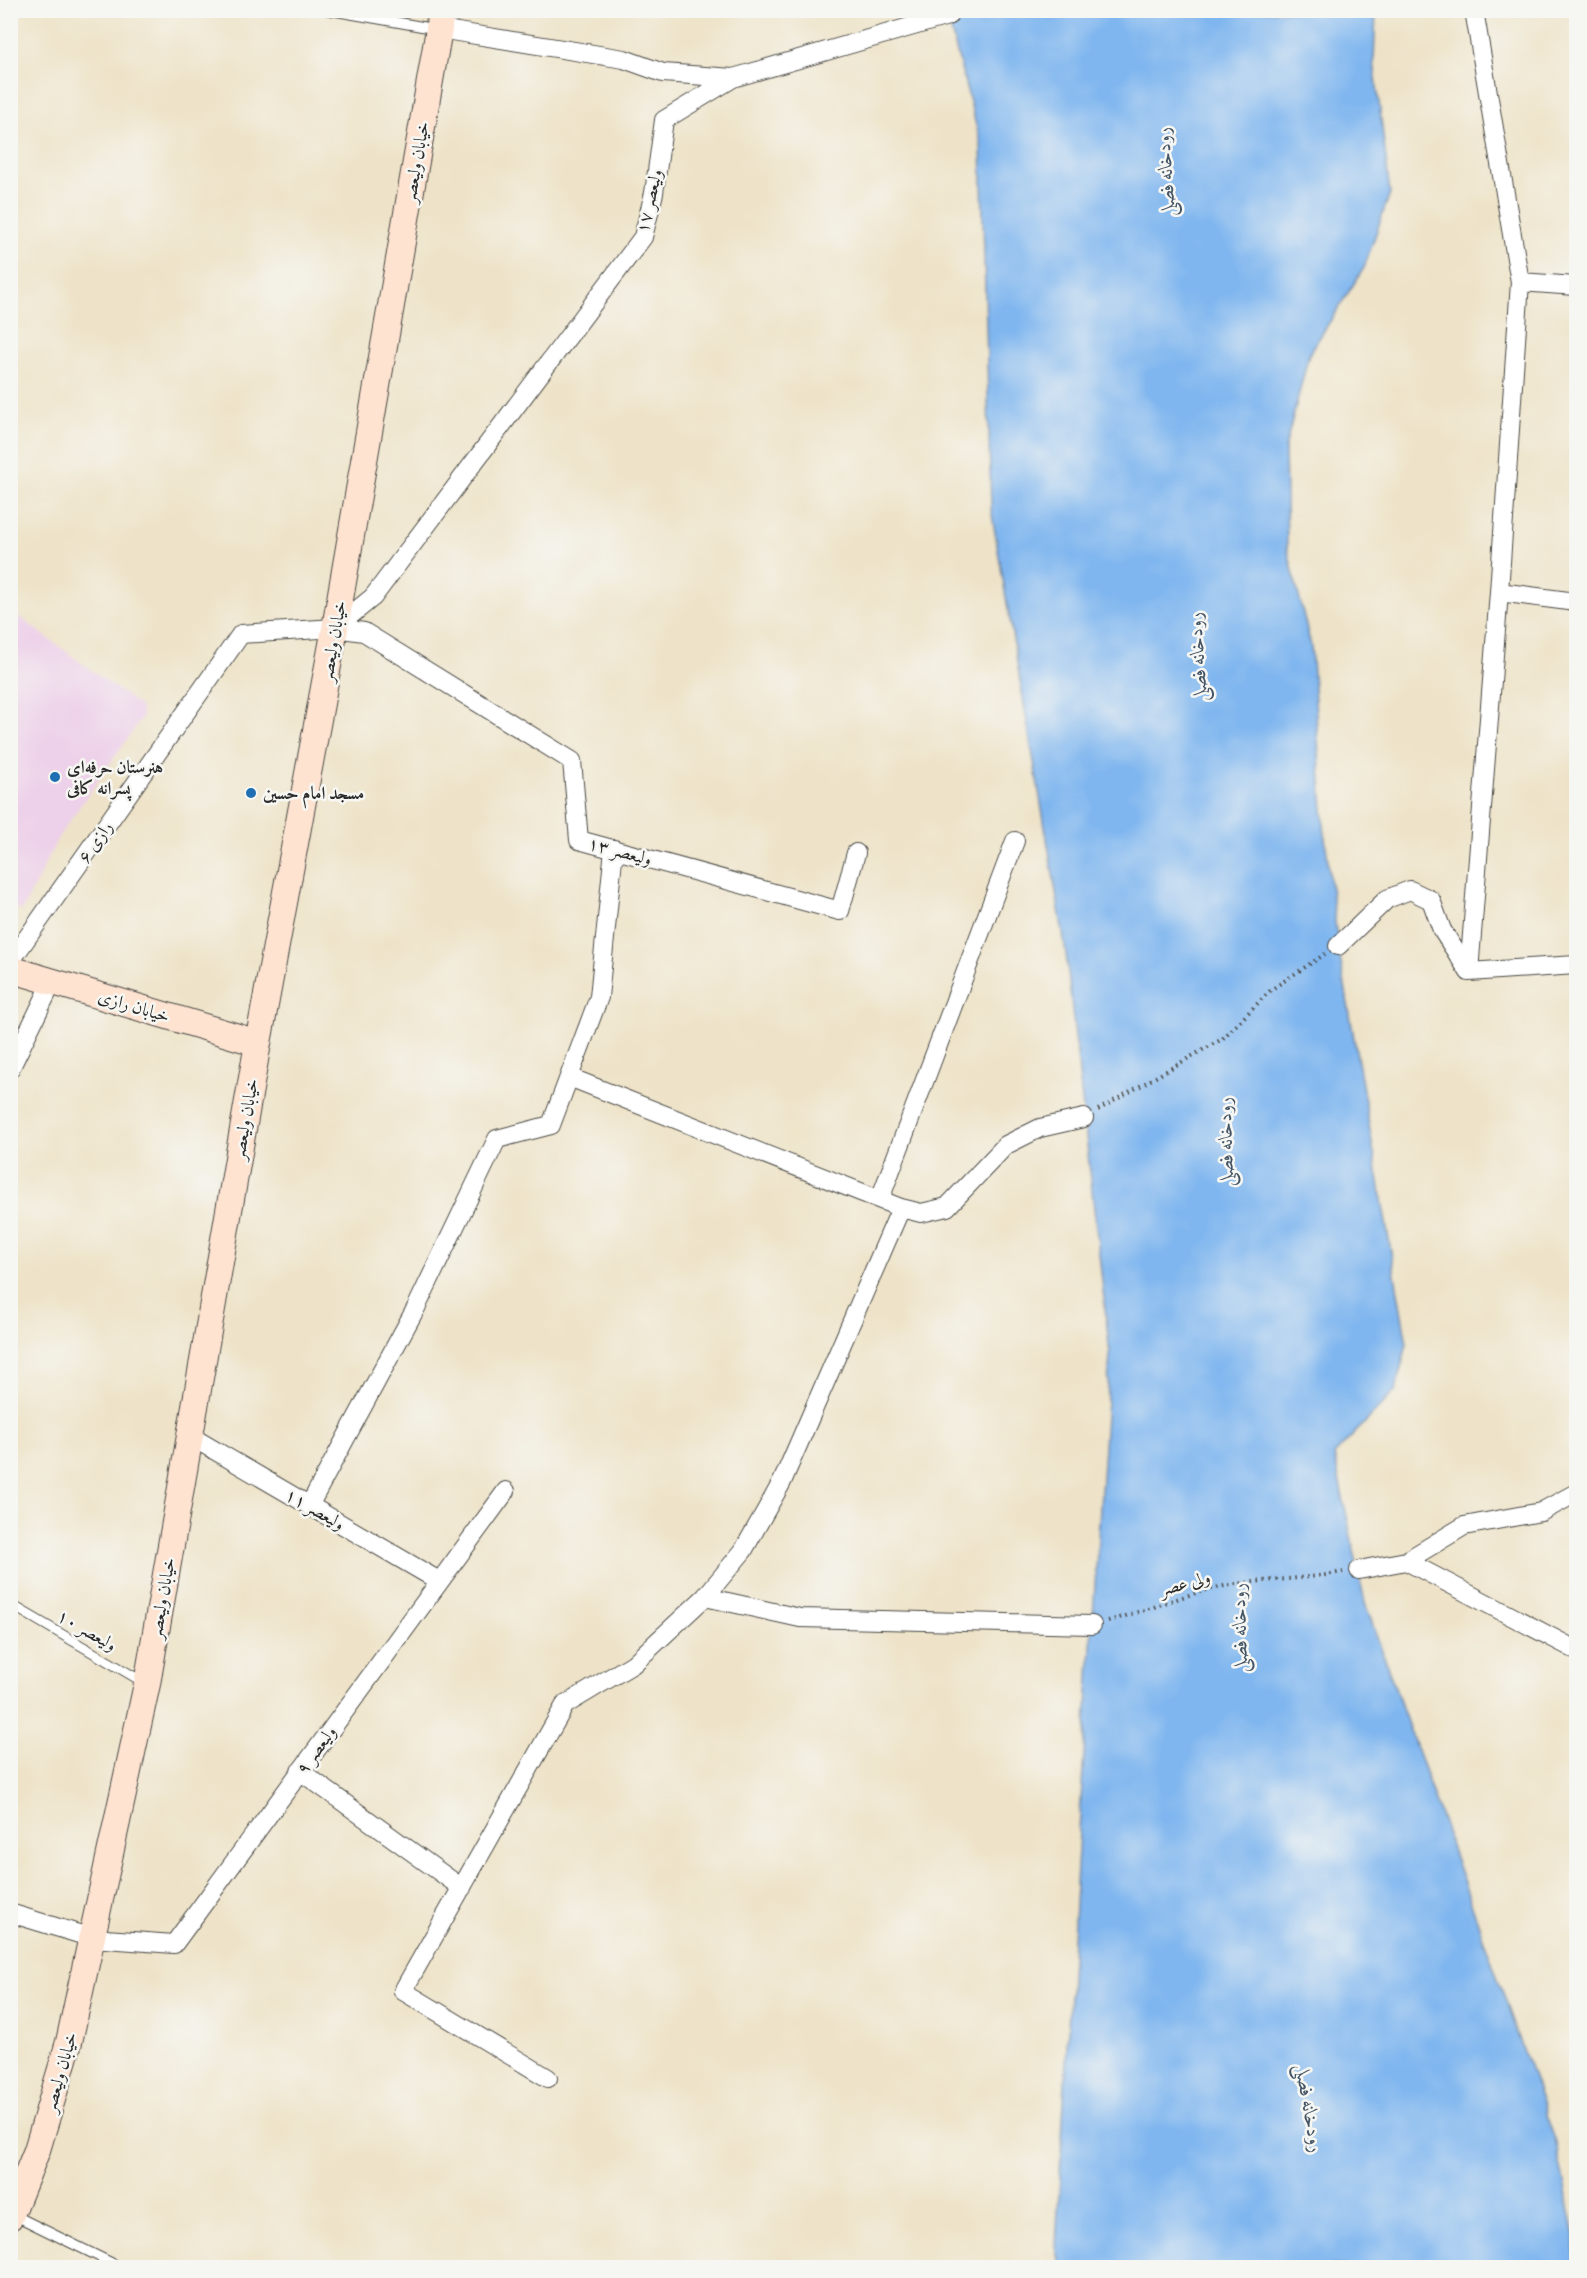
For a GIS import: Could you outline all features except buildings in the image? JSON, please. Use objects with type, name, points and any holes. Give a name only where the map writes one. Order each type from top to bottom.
[{"type":"main road","name":"خیابان ولیعصر","points":[[11,2216],[37,2150],[69,2042],[147,1684],[258,1043],[335,628],[439,20]]},
{"type":"main road","name":"خیابان رازی","points":[[10,969],[258,1043]]},
{"type":"street","points":[[1469,972],[1499,592],[1520,282],[1474,10]]},
{"type":"street","points":[[439,20],[624,59],[663,73],[733,78],[948,16]]},
{"type":"street","name":"ولیعصر ۱۷","points":[[335,628],[373,597],[643,237],[654,193],[664,120],[733,78]]},
{"type":"street","points":[[1520,282],[1576,286]]},
{"type":"street","points":[[1499,592],[1576,602]]},
{"type":"street","name":"رازی ۶","points":[[10,962],[241,634],[335,628]]},
{"type":"street","name":"ولیعصر ۱۳","points":[[335,628],[364,632],[572,761],[579,840],[840,911],[856,853]]},
{"type":"street","points":[[880,1199],[1015,841]]},
{"type":"street","points":[[309,1506],[416,1308],[497,1138],[551,1125],[598,997],[614,849]]},
{"type":"street","points":[[1338,946],[1386,899],[1410,890],[1431,900],[1443,930],[1469,972]]},
{"type":"street","points":[[1469,972],[1576,965]]},
{"type":"street","points":[[10,1069],[53,981]]},
{"type":"street","points":[[569,1077],[902,1208],[921,1213],[947,1207],[1006,1144],[1040,1128],[1084,1118]]},
{"type":"street","points":[[548,2078],[404,1991],[566,1704],[633,1664],[705,1597],[743,1551],[782,1482],[902,1208]]},
{"type":"street","name":"ولیعصر ۱۱","points":[[190,1436],[439,1581]]},
{"type":"street","name":"ولیعصر ۹","points":[[92,1938],[174,1944],[506,1491]]},
{"type":"street","points":[[1359,1570],[1406,1561],[1464,1526],[1541,1512],[1576,1493]]},
{"type":"street","points":[[1406,1561],[1573,1646]]},
{"type":"street","points":[[705,1597],[800,1618],[1092,1625]]},
{"type":"street","points":[[300,1771],[462,1888]]},
{"type":"street","points":[[10,1912],[92,1938]]},
{"type":"lane","points":[[328,10],[439,20]]},
{"type":"lane","name":"ولیعصر ۱۰","points":[[10,1604],[147,1684]]},
{"type":"lane","points":[[11,2216],[122,2268]]},
{"type":"path","points":[[1084,1118],[1222,1039],[1272,989],[1338,946]]},
{"type":"path","name":"ولی عصر","points":[[1092,1625],[1126,1617],[1164,1602],[1235,1584],[1359,1570]]},
{"type":"shaded area","name":"هنرستان حرفه‌ای پسرانه کافی","points":[[10,610],[141,707],[142,718],[59,836],[22,911],[10,904]]},
{"type":"water","name":"رودخانه فصلی","points":[[946,11],[1376,11],[1374,61],[1390,193],[1364,268],[1309,354],[1285,448],[1287,547],[1311,646],[1325,837],[1338,946],[1407,1344],[1395,1391],[1334,1455],[1365,1603],[1556,2143],[1576,2241],[1576,2267],[1061,2267],[1056,2247],[1079,1831],[1110,1354],[1065,945],[991,509],[981,144]]},
{"type":"place","name":"هنرستان حرفه‌ای پسرانه کافی","points":[[55,777]]},
{"type":"place","name":"مسجد امام حسین","points":[[251,793]]}]
